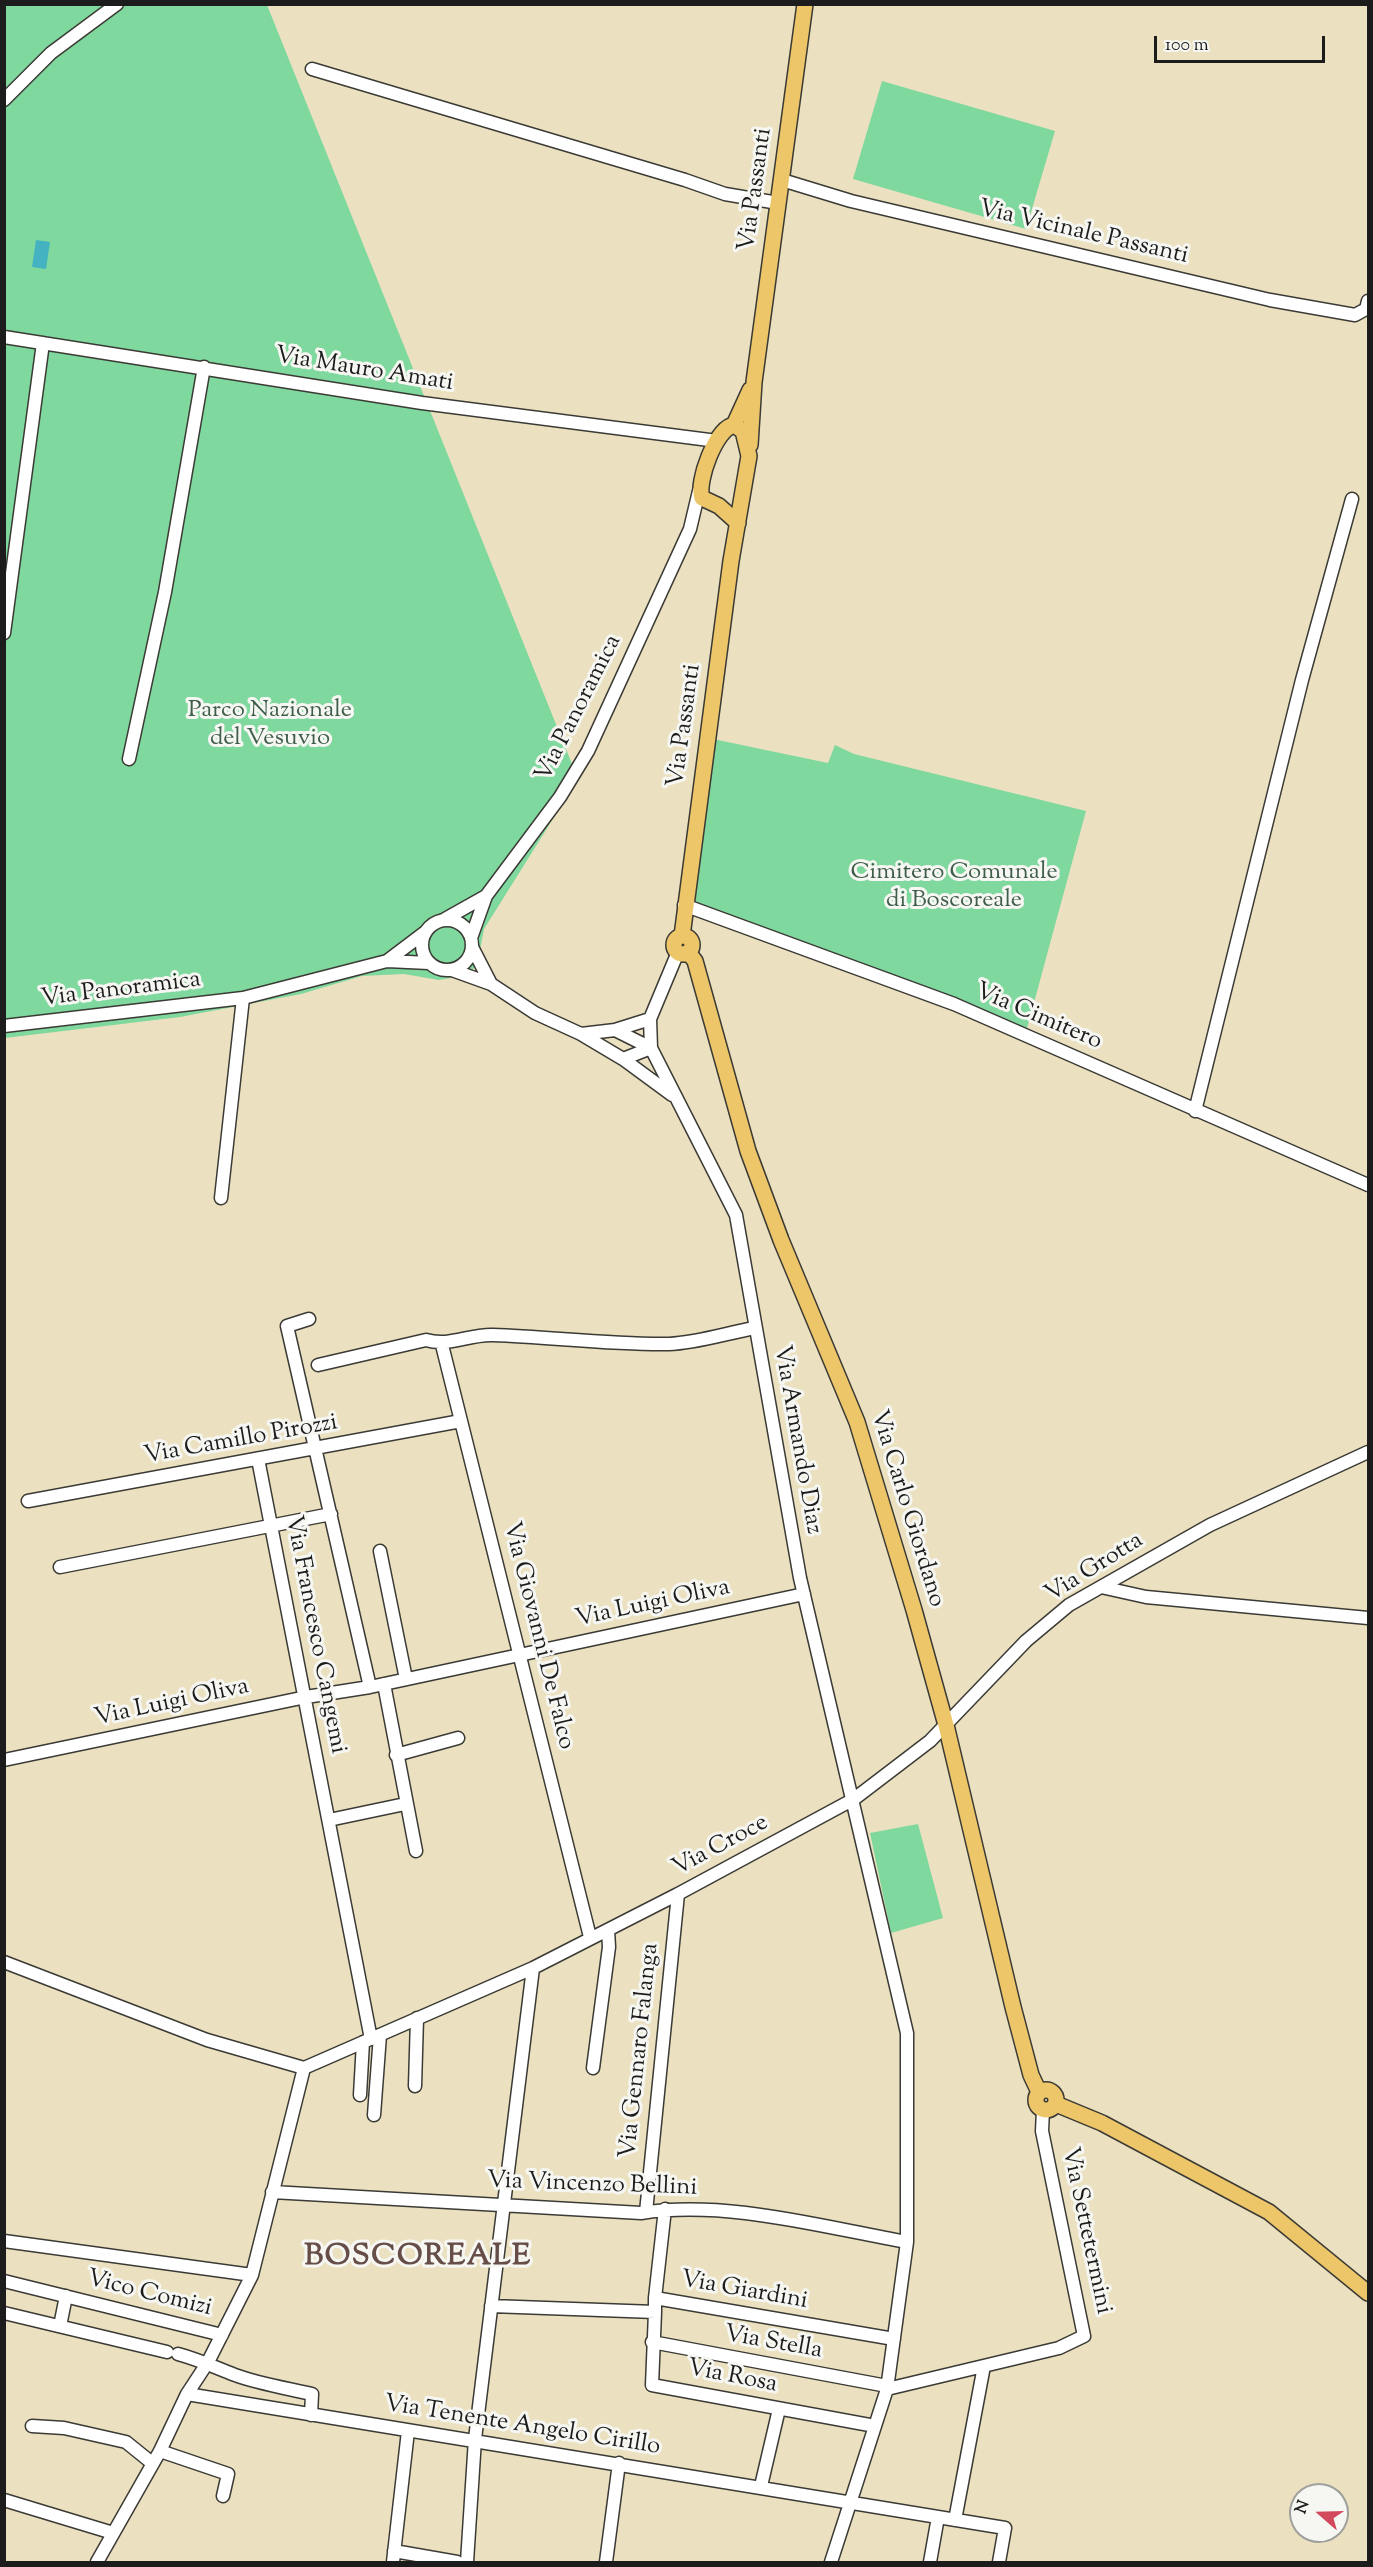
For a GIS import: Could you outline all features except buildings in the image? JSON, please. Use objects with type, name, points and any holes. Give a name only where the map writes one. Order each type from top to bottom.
[{"type":"main road","name":"Via Passanti","points":[[683,952],[692,941],[688,936],[682,936],[684,905],[749,456],[754,382],[805,4]]},
{"type":"main road","name":"Via Passanti","points":[[699,491],[699,481],[717,441],[727,426],[734,425],[754,382]]},
{"type":"main road","points":[[734,425],[743,431],[749,456]]},
{"type":"main road","name":"Via Passanti","points":[[715,505],[732,499],[745,477]]},
{"type":"main road","points":[[699,491],[702,498],[738,523]]},
{"type":"main road","name":"Via Carlo Giordano","points":[[683,952],[695,961],[748,1151],[781,1240],[857,1422],[946,1725],[1031,2075],[1039,2092],[1046,2090],[1052,2092],[1049,2107]]},
{"type":"main road","name":"Via Settetermini","points":[[1049,2107],[1102,2123],[1269,2212],[1368,2293]]},
{"type":"street","points":[[4,100],[51,52],[117,4]]},
{"type":"street","points":[[312,69],[685,180],[725,194],[778,203]]},
{"type":"street","name":"Via Vicinale Passanti","points":[[782,180],[850,201],[1270,300],[1355,315],[1366,309],[1368,301]]},
{"type":"street","name":"Via Mauro Amati","points":[[4,337],[422,403],[717,441]]},
{"type":"street","points":[[4,633],[43,343]]},
{"type":"street","points":[[129,759],[165,592],[204,367]]},
{"type":"street","name":"Via Panoramica","points":[[452,970],[466,962],[486,896],[560,798],[588,751],[690,529],[699,491]]},
{"type":"street","points":[[1195,1111],[1305,670],[1352,499]]},
{"type":"street","name":"Via Panoramica","points":[[690,529],[715,505]]},
{"type":"street","name":"Via Panoramica","points":[[387,961],[430,926],[486,896]]},
{"type":"street","name":"Via Cimitero","points":[[684,905],[954,1004],[1368,1185]]},
{"type":"street","points":[[445,919],[462,924],[491,984]]},
{"type":"street","points":[[424,932],[421,949],[429,963]]},
{"type":"street","points":[[651,1048],[650,1019],[683,952]]},
{"type":"street","name":"Via Panoramica","points":[[4,1026],[243,998],[387,961],[429,963],[435,968],[452,970],[491,984]]},
{"type":"street","name":"Via Armando Diaz","points":[[491,984],[535,1013],[581,1034],[623,1059],[675,1097]]},
{"type":"street","points":[[221,1198],[243,998]]},
{"type":"street","points":[[581,1034],[615,1030],[650,1019]]},
{"type":"street","points":[[615,1030],[651,1048]]},
{"type":"street","points":[[623,1059],[651,1048]]},
{"type":"street","name":"Via Armando Diaz","points":[[651,1048],[736,1215],[804,1594],[854,1799],[907,2033],[907,2242],[894,2339],[887,2387],[831,2562]]},
{"type":"street","points":[[309,1319],[287,1326],[317,1448],[370,1687]]},
{"type":"street","points":[[318,1365],[426,1340],[442,1345],[464,1337],[491,1335],[671,1344],[755,1328]]},
{"type":"street","name":"Via Giovanni De Falco","points":[[442,1345],[590,1937]]},
{"type":"street","name":"Via Camillo Pirozzi","points":[[28,1501],[461,1421]]},
{"type":"street","name":"Via Grotta","points":[[854,1799],[930,1741],[1026,1641],[1069,1605],[1210,1525],[1368,1452]]},
{"type":"street","name":"Via Francesco Cangemi","points":[[258,1459],[371,2039]]},
{"type":"street","points":[[60,1567],[331,1514]]},
{"type":"street","points":[[380,1551],[406,1679]]},
{"type":"street","points":[[1101,1587],[1146,1597],[1293,1609],[1368,1618]]},
{"type":"street","name":"Via Luigi Oliva","points":[[4,1760],[306,1697],[370,1687],[804,1594]]},
{"type":"street","points":[[384,1684],[405,1804],[416,1851]]},
{"type":"street","points":[[396,1755],[458,1738]]},
{"type":"street","name":"Via Croce","points":[[304,2068],[533,1968],[678,1894],[854,1799]]},
{"type":"street","points":[[329,1820],[405,1804]]},
{"type":"street","name":"Via Gennaro Falanga","points":[[646,2212],[678,1894]]},
{"type":"street","points":[[593,2068],[609,1947],[608,1930]]},
{"type":"street","points":[[4,1962],[207,2040],[304,2068],[252,2275],[208,2362],[187,2394],[160,2451],[97,2562]]},
{"type":"street","points":[[466,2562],[475,2439],[502,2205],[533,1968]]},
{"type":"street","points":[[415,2086],[417,2018]]},
{"type":"street","points":[[360,2095],[371,2039]]},
{"type":"street","points":[[371,2039],[374,2115]]},
{"type":"street","name":"Via Settetermini","points":[[887,2387],[1059,2348],[1084,2336],[1042,2130],[1049,2107]]},
{"type":"street","name":"Via Vincenzo Bellini","points":[[272,2192],[646,2212],[665,2209],[755,2215],[907,2242]]},
{"type":"street","points":[[655,2298],[665,2209]]},
{"type":"street","points":[[4,2241],[252,2275]]},
{"type":"street","name":"Vico Comizi","points":[[4,2281],[222,2335]]},
{"type":"street","name":"Vico Comizi","points":[[60,2326],[66,2296]]},
{"type":"street","name":"Via Giardini","points":[[491,2306],[656,2312],[655,2298],[894,2339]]},
{"type":"street","name":"Via Rosa","points":[[656,2312],[652,2342],[652,2385],[875,2426]]},
{"type":"street","points":[[4,2313],[208,2362],[234,2374],[312,2394],[311,2415]]},
{"type":"street","name":"Via Stella","points":[[652,2342],[887,2387]]},
{"type":"street","points":[[955,2520],[984,2366]]},
{"type":"street","name":"Via Tenente Angelo Cirillo","points":[[187,2394],[408,2431],[475,2439],[1005,2528],[999,2562]]},
{"type":"street","points":[[761,2487],[779,2409]]},
{"type":"street","points":[[32,2426],[64,2428],[126,2442],[152,2463]]},
{"type":"street","points":[[408,2431],[393,2557],[458,2562]]},
{"type":"street","points":[[160,2451],[228,2474],[223,2496]]},
{"type":"street","points":[[606,2562],[620,2463]]},
{"type":"street","points":[[4,2500],[113,2533]]},
{"type":"street","points":[[930,2562],[938,2517]]},
{"type":"green space","name":"Parco Nazionale del Vesuvio","points":[[4,5],[267,5],[578,779],[484,929],[477,965],[467,975],[439,980],[404,974],[362,976],[301,994],[180,1017],[5,1038]]},
{"type":"green space","points":[[882,81],[1055,131],[1026,229],[853,179]]},
{"type":"green space","name":"Cimitero Comunale di Boscoreale","points":[[713,739],[828,763],[835,745],[854,754],[1086,811],[1026,1032],[691,904]]},
{"type":"green space","points":[[918,1824],[943,1918],[891,1933],[870,1833]]},
{"type":"water","points":[[36,240],[50,242],[46,269],[32,267]]},
{"type":"district","name":"BOSCOREALE","points":[[418,2259]]}]
